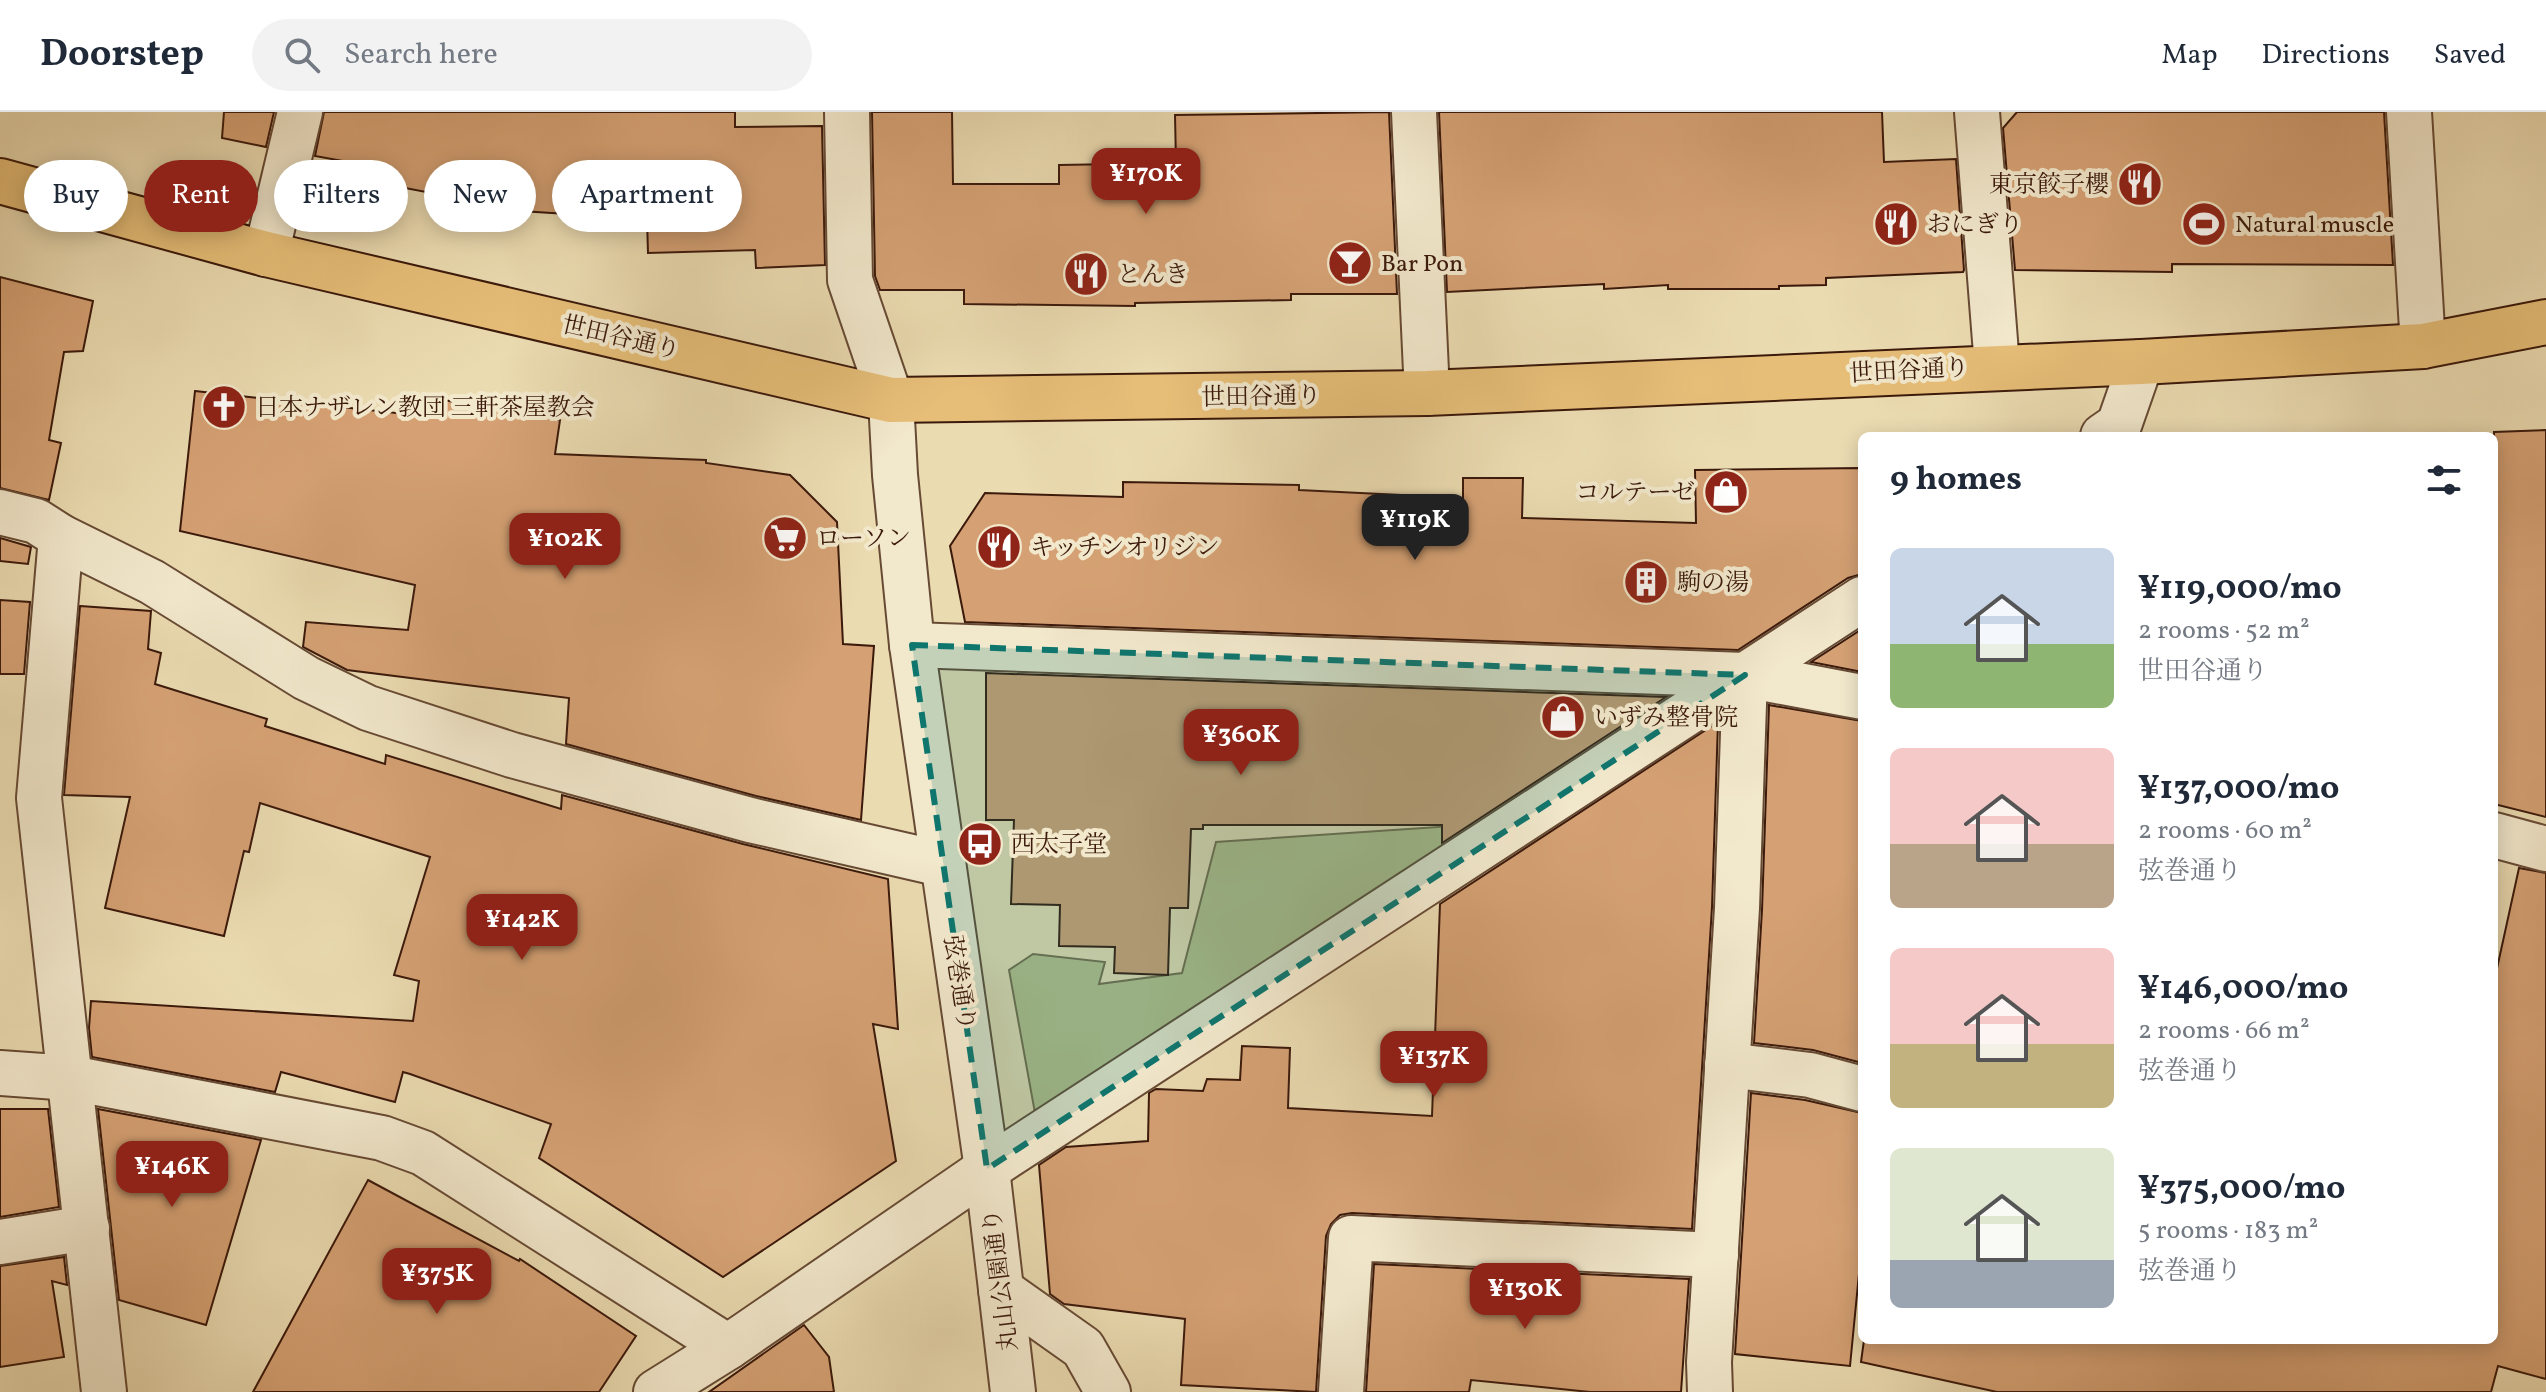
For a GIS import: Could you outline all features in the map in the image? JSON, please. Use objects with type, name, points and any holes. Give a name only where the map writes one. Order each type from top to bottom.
[{"type":"main road","name":"世田谷通り","points":[[0,181],[266,254],[891,400],[1427,393],[2141,362],[2423,346],[2546,322]]},
{"type":"street","points":[[266,254],[300,112]]},
{"type":"street","name":"弦巻通り","points":[[847,112],[850,280],[891,400],[895,475],[912,645],[987,1169]]},
{"type":"street","points":[[1414,112],[1427,393]]},
{"type":"street","points":[[1977,112],[1997,366]]},
{"type":"street","points":[[2409,112],[2423,346]]},
{"type":"street","points":[[2109,432],[2119,425],[2141,362]]},
{"type":"street","points":[[0,512],[36,521],[61,537],[152,582],[306,678],[368,708],[512,755],[735,816],[942,864]]},
{"type":"street","points":[[61,537],[39,798],[104,1392]]},
{"type":"street","points":[[656,1392],[728,1347],[987,1169],[1858,602]]},
{"type":"street","points":[[912,645],[1745,675],[1858,696]]},
{"type":"street","points":[[1710,1392],[1709,1362],[1737,908],[1745,675]]},
{"type":"street","points":[[2498,838],[2546,849]]},
{"type":"street","points":[[1727,1065],[1810,1075],[1858,1088]]},
{"type":"street","points":[[0,1073],[71,1078],[382,1138],[423,1153],[728,1347]]},
{"type":"street","name":"丸山公園通り","points":[[987,1169],[1013,1392]]},
{"type":"street","points":[[0,1242],[87,1228]]},
{"type":"street","points":[[1341,1392],[1351,1238],[1716,1255]]},
{"type":"street","points":[[1001,1290],[1083,1348],[1108,1392]]},
{"type":"highlighted area","points":[[912,645],[1745,675],[987,1169]]},
{"type":"green space","points":[[1483,824],[1035,1113],[1009,970],[1033,954],[1105,962],[1099,984],[1182,973],[1216,842]]},
{"type":"building","points":[[224,112],[274,112],[266,147],[222,138]]},
{"type":"building","points":[[324,112],[735,112],[735,127],[822,126],[825,265],[756,268],[755,250],[648,253],[647,232],[742,232],[742,160],[552,160],[552,213],[536,212],[536,160],[424,160],[424,192],[408,189],[408,160],[337,160],[315,156]]},
{"type":"building","points":[[872,112],[952,112],[953,184],[1059,184],[1059,165],[1176,163],[1175,115],[1389,112],[1397,294],[1291,294],[1291,300],[1135,303],[1135,306],[964,304],[964,290],[880,290],[875,276]]},
{"type":"building","points":[[1439,112],[1882,112],[1884,162],[1956,159],[1964,270],[1826,278],[1826,285],[1779,286],[1779,289],[1668,289],[1668,285],[1604,289],[1604,284],[1447,292]]},
{"type":"building","points":[[2017,112],[2384,112],[2393,265],[2172,264],[2172,272],[2015,270],[2003,128]]},
{"type":"building","points":[[0,277],[93,301],[83,351],[64,352],[49,440],[61,443],[49,500],[0,488]]},
{"type":"building","points":[[195,391],[423,416],[426,397],[560,420],[555,454],[706,460],[706,463],[790,475],[837,522],[843,644],[874,646],[861,820],[756,796],[566,744],[569,698],[347,670],[303,647],[306,622],[408,630],[415,585],[180,531]]},
{"type":"building","points":[[2546,430],[2546,817],[2498,805],[2498,432],[2494,432]]},
{"type":"building","points":[[1858,468],[1858,575],[1848,578],[1738,650],[965,622],[950,546],[985,493],[1123,497],[1123,482],[1299,485],[1299,490],[1463,498],[1463,478],[1523,478],[1522,518],[1696,523],[1695,470]]},
{"type":"building","points":[[0,538],[31,547],[28,564],[0,561]]},
{"type":"building","points":[[0,600],[30,602],[24,674],[0,674]]},
{"type":"building","points":[[80,606],[151,611],[148,649],[161,653],[155,684],[267,719],[265,726],[385,764],[386,755],[561,809],[562,795],[888,879],[898,1029],[873,1024],[896,1161],[723,1277],[539,1158],[551,1124],[410,1074],[403,1072],[395,1102],[281,1072],[275,1092],[92,1057],[89,1028],[91,1001],[413,1021],[419,981],[394,975],[430,857],[260,803],[249,852],[244,851],[224,936],[105,908],[130,797],[64,795]]},
{"type":"building","points":[[1858,632],[1858,671],[1811,662]]},
{"type":"building","points":[[986,673],[1666,697],[1442,843],[1442,825],[1203,825],[1203,829],[1191,829],[1188,908],[1170,908],[1168,975],[1114,973],[1115,947],[1059,946],[1060,905],[1011,904],[1014,820],[986,820]]},
{"type":"building","points":[[1769,705],[1858,720],[1858,1062],[1813,1050],[1754,1043]]},
{"type":"building","points":[[1718,722],[1712,907],[1692,1229],[1352,1213],[1340,1215],[1331,1224],[1326,1236],[1316,1392],[1181,1385],[1185,1319],[1064,1304],[1050,1294],[1039,1165],[1066,1147],[1148,1141],[1149,1093],[1156,1089],[1203,1091],[1207,1079],[1240,1080],[1242,1046],[1290,1048],[1288,1108],[1432,1116],[1440,904]]},
{"type":"building","points":[[2519,868],[2546,873],[2546,1379],[2498,1366],[2491,1392],[1997,1392],[1861,1362],[1863,1344],[2498,1344],[2498,964]]},
{"type":"building","points":[[1751,1093],[1805,1100],[1858,1112],[1858,1284],[1850,1366],[1735,1354]]},
{"type":"building","points":[[0,1109],[48,1109],[59,1207],[0,1217]]},
{"type":"building","points":[[98,1109],[261,1140],[206,1325],[119,1300]]},
{"type":"building","points":[[368,1180],[520,1259],[636,1336],[599,1392],[253,1392]]},
{"type":"building","points":[[64,1257],[67,1285],[52,1281],[64,1357],[0,1367],[0,1266]]},
{"type":"building","points":[[1374,1264],[1689,1279],[1681,1392],[1590,1392],[1471,1380],[1469,1392],[1366,1392]]},
{"type":"building","points":[[804,1325],[829,1357],[834,1392],[709,1392]]},
{"type":"place","name":"東京餃子櫻","points":[[2140,184]]},
{"type":"place","name":"おにぎり","points":[[1896,224]]},
{"type":"place","name":"Natural muscle","points":[[2204,224]]},
{"type":"place","name":"Bar Pon","points":[[1350,263]]},
{"type":"place","name":"とんき","points":[[1086,274]]},
{"type":"place","name":"日本ナザレン教団 三軒茶屋教会","points":[[224,407]]},
{"type":"place","name":"コルテーゼ","points":[[1726,492]]},
{"type":"place","name":"ローソン","points":[[785,538]]},
{"type":"place","name":"キッチンオリジン","points":[[999,547]]},
{"type":"place","name":"駒の湯","points":[[1646,582]]},
{"type":"place","name":"いずみ整骨院","points":[[1563,717]]},
{"type":"place","name":"西太子堂","points":[[980,844]]}]
